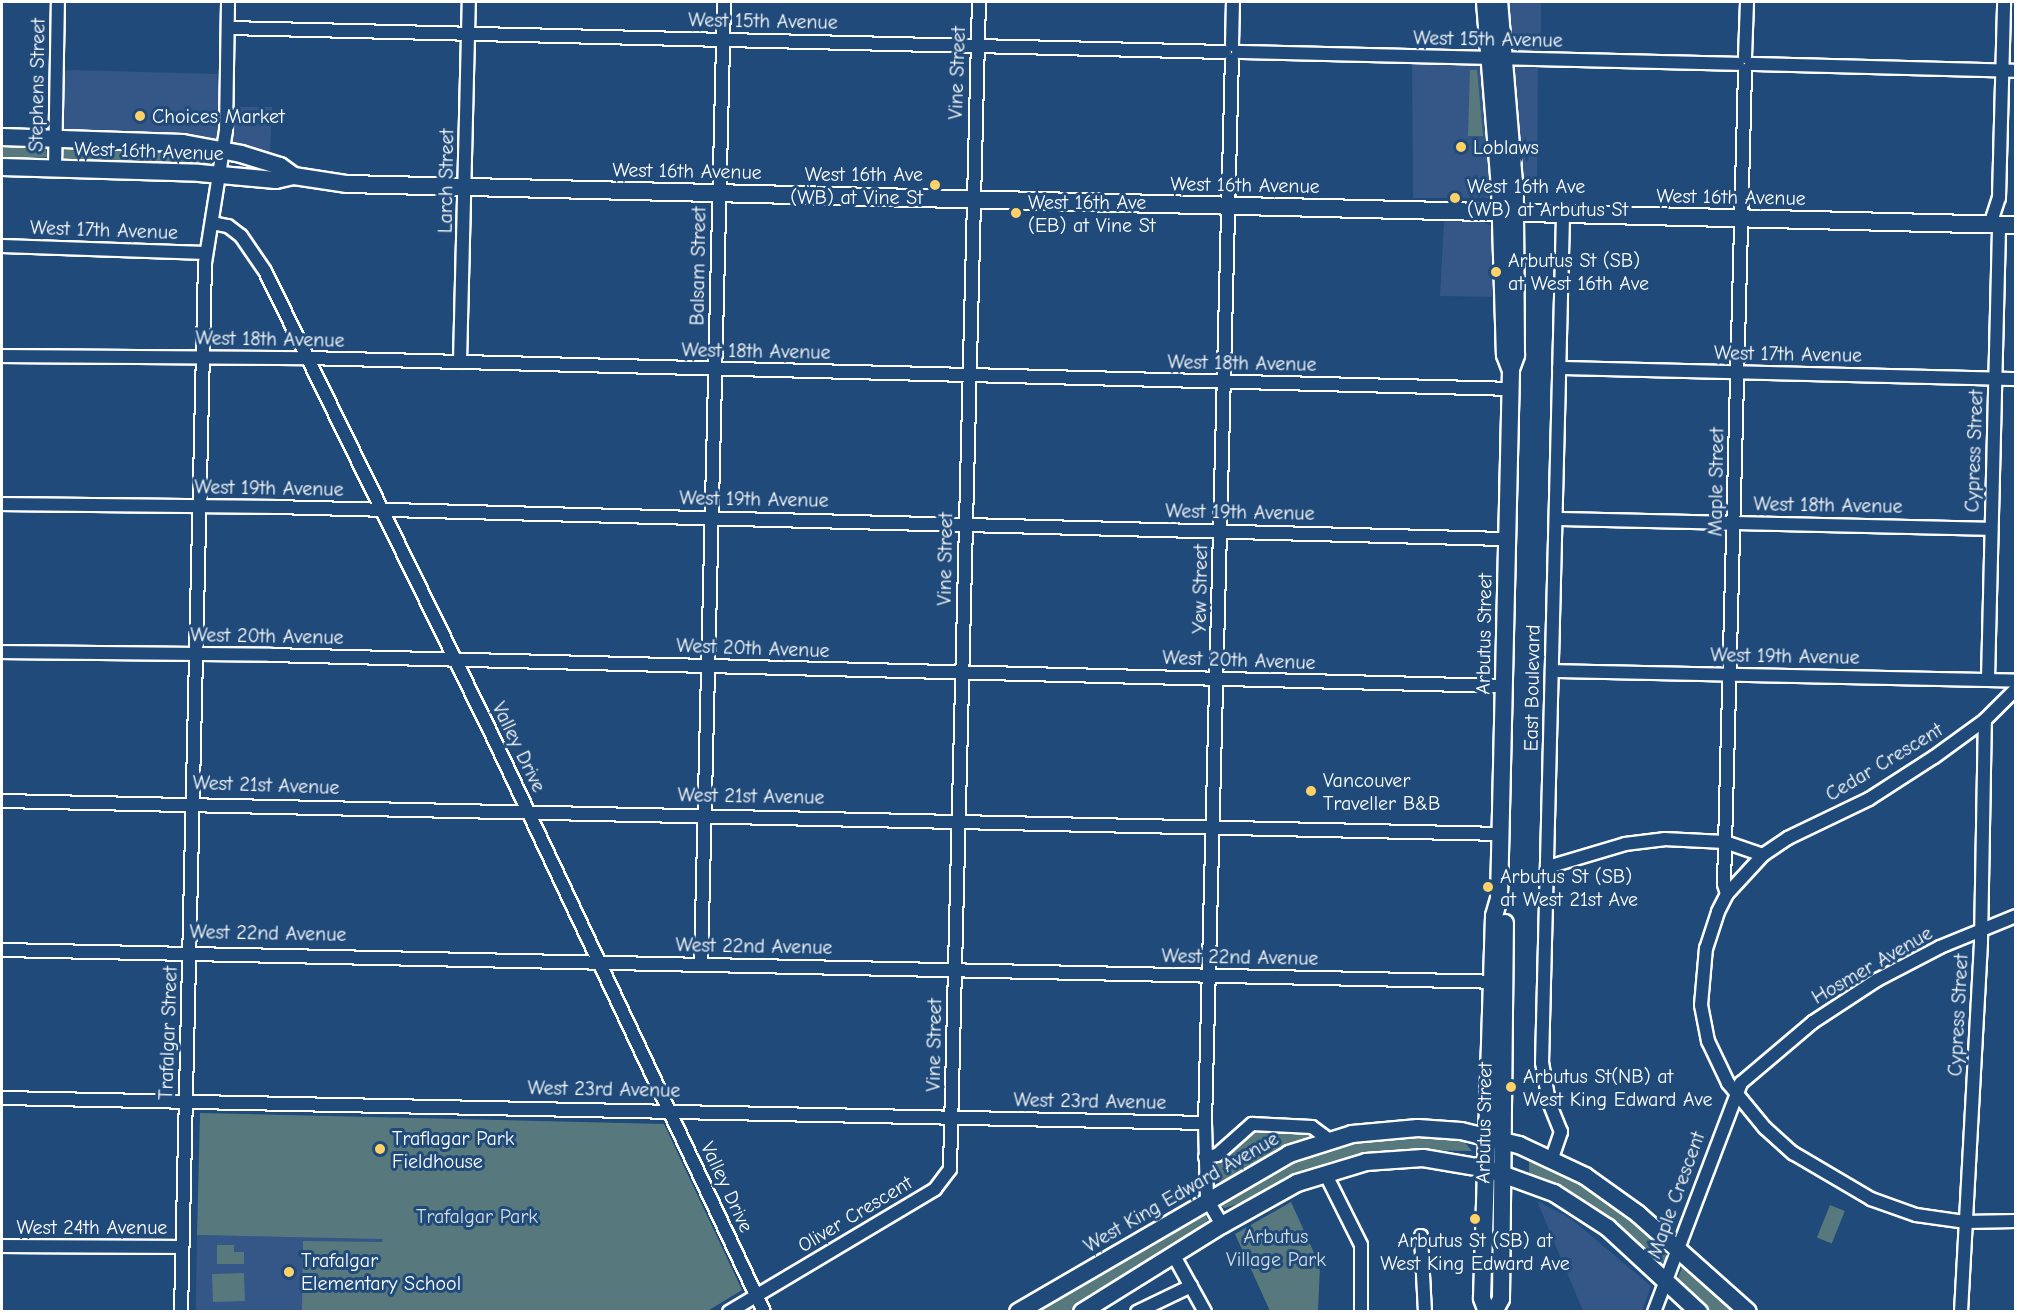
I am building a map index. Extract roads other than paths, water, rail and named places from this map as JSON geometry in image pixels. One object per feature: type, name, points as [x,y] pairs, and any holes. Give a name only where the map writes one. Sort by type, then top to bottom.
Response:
[{"type":"main road","name":"Arbutus Street","points":[[1485,2],[1496,59],[1508,212],[1505,355],[1511,369],[1499,899],[1494,916],[1498,982],[1496,1171],[1501,1299],[1494,1311]]},
{"type":"main road","name":"Arbutus Street","points":[[1496,59],[1499,2]]},
{"type":"main road","name":"West 16th Avenue","points":[[2,137],[164,141],[223,150],[280,166],[294,176]]},
{"type":"main road","name":"West 16th Avenue","points":[[2,167],[220,175],[276,180],[294,176],[347,184],[2003,225]]},
{"type":"main road","name":"West King Edward Avenue","points":[[1018,1311],[1267,1164],[1329,1140],[1418,1128],[1497,1139],[1552,1158],[1612,1194],[1748,1311]]},
{"type":"main road","points":[[1083,1311],[1271,1196],[1325,1173],[1366,1162],[1405,1158],[1442,1159],[1496,1171],[1554,1193],[1588,1213],[1699,1311]]},
{"type":"main road","name":"Arbutus Street","points":[[1487,1311],[1482,1298],[1496,1171]]},
{"type":"street","name":"Stephens Street","points":[[55,168],[58,2]]},
{"type":"street","name":"Trafalgar Street","points":[[181,1311],[206,252],[223,150],[228,2]]},
{"type":"street","name":"Larch Street","points":[[460,362],[469,2]]},
{"type":"street","name":"Balsam Street","points":[[701,964],[724,2]]},
{"type":"street","name":"Vine Street","points":[[952,1118],[979,2]]},
{"type":"street","name":"Yew Street","points":[[1222,1225],[1207,1199],[1205,1123],[1233,2]]},
{"type":"street","name":"Maple Street","points":[[1727,894],[1725,842],[1747,2]]},
{"type":"street","name":"Cypress Street","points":[[1988,679],[1991,529],[2003,225],[1999,198],[2004,2]]},
{"type":"street","name":"West 15th Avenue","points":[[228,28],[2016,71]]},
{"type":"street","name":"East Boulevard","points":[[1552,1158],[1561,1132],[1549,1101],[1542,1064],[1563,214]]},
{"type":"street","name":"Valley Drive","points":[[212,223],[228,226],[248,243],[528,810],[764,1311]]},
{"type":"street","name":"West 17th Avenue","points":[[2,246],[206,252]]},
{"type":"street","name":"West 18th Avenue","points":[[2,356],[306,358],[1510,389]]},
{"type":"street","name":"West 17th Avenue","points":[[1559,369],[2016,379]]},
{"type":"street","name":"West 19th Avenue","points":[[2,504],[201,505],[1506,539]]},
{"type":"street","name":"West 18th Avenue","points":[[1556,519],[1991,529]]},
{"type":"street","name":"West 20th Avenue","points":[[2,652],[454,659],[1504,686]]},
{"type":"street","name":"West 19th Avenue","points":[[1552,671],[2016,681]]},
{"type":"street","name":"Cedar Crescent","points":[[2016,689],[1985,720],[1869,799],[1788,838],[1763,855],[1727,894],[1706,948],[1701,1005],[1708,1041],[1735,1093],[1765,1128],[1821,1172],[1871,1199],[1916,1215],[1965,1222],[2016,1221]]},
{"type":"street","name":"Cypress Street","points":[[1960,1311],[1982,929],[1985,720]]},
{"type":"street","name":"West 21st Avenue","points":[[2,801],[194,802],[1500,834]]},
{"type":"street","points":[[1548,867],[1603,849],[1648,840],[1725,842],[1763,855]]},
{"type":"street","name":"Hosmer Avenue","points":[[1735,1093],[1790,1041],[1877,980],[1982,929],[2016,916]]},
{"type":"street","name":"West 22nd Avenue","points":[[2,950],[189,951],[1498,982]]},
{"type":"street","name":"Maple Crescent","points":[[1654,1311],[1735,1093]]},
{"type":"street","name":"West 23rd Avenue","points":[[2,1098],[186,1099],[1205,1123]]},
{"type":"street","name":"Oliver Crescent","points":[[729,1311],[942,1183],[950,1169],[952,1118]]},
{"type":"street","points":[[1205,1157],[1217,1155],[1252,1124],[1312,1127],[1329,1140]]},
{"type":"street","points":[[1325,1173],[1361,1245],[1361,1311]]},
{"type":"street","points":[[1420,1236],[1425,1311]]},
{"type":"street","name":"West 24th Avenue","points":[[2,1246],[182,1247]]},
{"type":"street","points":[[1174,1256],[1205,1311]]},
{"type":"street","points":[[1137,1311],[1191,1286]]},
{"type":"place","name":"Choices Market","points":[[140,116]]},
{"type":"place","name":"Loblaws","points":[[1461,147]]},
{"type":"place","name":"West 16th Ave (WB) at Vine St","points":[[935,185]]},
{"type":"place","name":"West 16th Ave (WB) at Arbutus St","points":[[1455,198]]},
{"type":"place","name":"West 16th Ave (EB) at Vine St","points":[[1016,213]]},
{"type":"place","name":"Arbutus St (SB) at West 16th Ave","points":[[1496,272]]},
{"type":"place","name":"Vancouver Traveller B&B","points":[[1311,791]]},
{"type":"place","name":"Arbutus St (SB) at West 21st Ave","points":[[1488,887]]},
{"type":"place","name":"Arbutus St(NB) at West King Edward Ave","points":[[1511,1087]]},
{"type":"place","name":"Traflagar Park Fieldhouse","points":[[380,1149]]},
{"type":"place","name":"Arbutus St (SB) at West King Edward Ave","points":[[1475,1219]]},
{"type":"place","name":"Trafalgar Elementary School","points":[[289,1272]]},
{"type":"park label","name":"Trafalgar Park","points":[[477,1216]]},
{"type":"park label","name":"Arbutus Village Park","points":[[1276,1248]]}]
